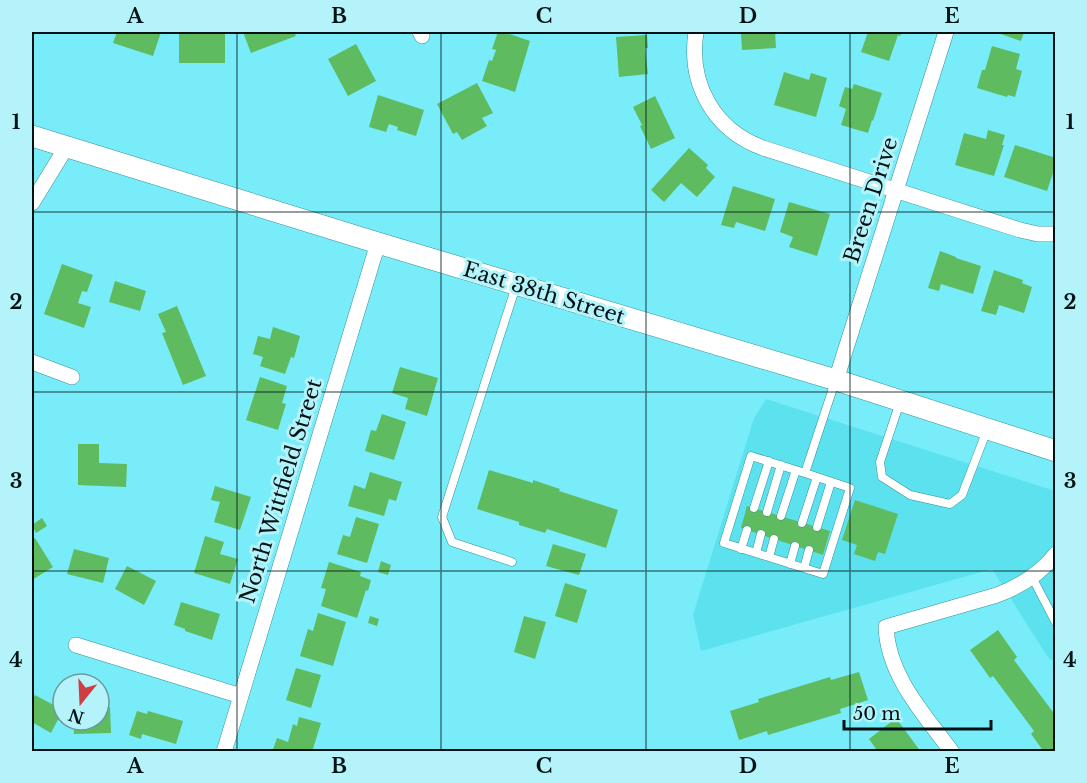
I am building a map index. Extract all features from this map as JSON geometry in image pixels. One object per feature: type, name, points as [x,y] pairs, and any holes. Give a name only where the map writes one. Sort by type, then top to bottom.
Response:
[{"type":"main road","name":"East 38th Street","points":[[32,136],[516,285],[836,380],[1056,451]]},
{"type":"street","points":[[696,32],[694,49],[696,68],[704,94],[712,111],[739,136],[764,148],[1020,230],[1038,234],[1056,234]]},
{"type":"street","name":"Breen Drive","points":[[836,380],[946,32]]},
{"type":"street","points":[[32,203],[67,146]]},
{"type":"street","name":"North Wittfield Street","points":[[224,752],[378,243]]},
{"type":"street","points":[[32,362],[72,377]]},
{"type":"street","points":[[952,752],[899,676],[891,657],[886,627],[1015,588],[1045,567],[1056,554]]},
{"type":"street","points":[[76,645],[241,696]]},
{"type":"lane","points":[[512,562],[452,542],[442,517],[516,285]]},
{"type":"lane","points":[[805,473],[836,380]]},
{"type":"lane","points":[[900,401],[880,462],[882,477],[910,495],[951,504],[962,495],[988,429]]},
{"type":"lane","points":[[751,456],[796,470],[850,488],[823,574],[724,543],[751,456]]},
{"type":"lane","points":[[754,508],[769,461]]},
{"type":"lane","points":[[767,512],[781,465]]},
{"type":"lane","points":[[781,516],[796,470]]},
{"type":"lane","points":[[802,523],[817,477]]},
{"type":"lane","points":[[817,527],[831,482]]},
{"type":"lane","points":[[741,549],[747,530]]},
{"type":"lane","points":[[756,553],[761,534]]},
{"type":"lane","points":[[769,557],[774,539]]},
{"type":"lane","points":[[790,564],[795,546]]},
{"type":"lane","points":[[804,568],[809,550]]},
{"type":"lane","points":[[1032,577],[1056,623]]},
{"type":"shaded area","points":[[766,399],[1055,491],[1055,661],[1049,659],[992,569],[701,651],[693,615],[754,418]]},
{"type":"building","points":[[117,32],[161,32],[153,56],[113,43]]},
{"type":"building","points":[[179,32],[225,33],[225,63],[179,63]]},
{"type":"building","points":[[243,32],[294,32],[296,36],[251,53]]},
{"type":"building","points":[[498,32],[530,41],[515,92],[482,81],[489,60],[492,61],[496,50],[492,49]]},
{"type":"building","points":[[747,32],[775,32],[776,48],[742,50],[741,34],[748,34]]},
{"type":"building","points":[[868,32],[902,32],[900,36],[898,35],[889,61],[861,52]]},
{"type":"building","points":[[995,32],[1024,32],[1021,41]]},
{"type":"building","points":[[647,35],[648,48],[645,48],[648,74],[619,77],[616,37]]},
{"type":"building","points":[[356,44],[376,81],[348,96],[328,59]]},
{"type":"building","points":[[992,46],[1020,54],[1016,69],[1022,71],[1015,97],[1008,95],[1007,97],[977,88]]},
{"type":"building","points":[[784,72],[809,80],[811,73],[827,78],[816,117],[774,105]]},
{"type":"building","points":[[477,83],[493,113],[482,118],[487,126],[462,140],[457,132],[453,134],[437,104]]},
{"type":"building","points":[[854,84],[882,93],[868,133],[841,125],[846,109],[839,106],[845,87],[852,89]]},
{"type":"building","points":[[378,95],[424,110],[416,136],[397,130],[398,127],[389,124],[386,132],[369,127]]},
{"type":"building","points":[[655,96],[675,138],[651,149],[633,107]]},
{"type":"building","points":[[988,130],[1005,135],[994,176],[955,165],[964,133],[986,139]]},
{"type":"building","points":[[1015,145],[1056,158],[1047,191],[1004,177]]},
{"type":"building","points":[[689,148],[708,165],[706,168],[715,177],[697,197],[681,183],[664,202],[651,190]]},
{"type":"building","points":[[733,186],[775,199],[765,231],[736,222],[734,228],[721,225]]},
{"type":"building","points":[[789,202],[830,214],[817,256],[789,247],[793,237],[780,232]]},
{"type":"building","points":[[940,251],[981,266],[973,294],[941,284],[939,291],[928,288]]},
{"type":"building","points":[[62,264],[93,275],[87,292],[82,291],[78,303],[91,307],[84,328],[44,314]]},
{"type":"building","points":[[994,270],[1023,280],[1022,283],[1032,287],[1024,313],[999,305],[996,315],[981,311]]},
{"type":"building","points":[[115,281],[146,291],[140,311],[109,302]]},
{"type":"building","points":[[177,306],[206,376],[183,385],[162,333],[166,332],[158,314]]},
{"type":"building","points":[[273,327],[300,336],[294,358],[291,357],[285,374],[260,366],[263,357],[253,354],[258,336],[270,339]]},
{"type":"building","points":[[400,367],[438,378],[427,416],[405,409],[408,398],[392,393]]},
{"type":"building","points":[[260,377],[287,386],[282,403],[286,404],[278,430],[246,420]]},
{"type":"building","points":[[382,414],[406,422],[394,460],[365,451],[371,430],[376,431]]},
{"type":"building","points":[[78,444],[99,444],[99,463],[127,464],[126,487],[78,485]]},
{"type":"building","points":[[489,470],[533,483],[533,480],[618,510],[606,548],[547,529],[545,533],[477,509]]},
{"type":"building","points":[[370,472],[402,482],[396,501],[389,499],[384,516],[348,506],[354,485],[365,489]]},
{"type":"building","points":[[215,486],[251,497],[240,530],[214,522],[220,502],[211,500]]},
{"type":"building","points":[[855,500],[898,514],[885,554],[878,552],[875,561],[854,554],[857,545],[842,540]]},
{"type":"building","points":[[747,506],[830,531],[823,555],[741,528]]},
{"type":"building","points":[[356,517],[379,524],[367,563],[337,554],[343,535],[350,537]]},
{"type":"building","points":[[42,518],[47,526],[36,533],[32,525]]},
{"type":"building","points":[[205,536],[224,542],[220,554],[238,559],[230,584],[194,573]]},
{"type":"building","points":[[35,538],[53,567],[32,580],[32,540]]},
{"type":"building","points":[[553,544],[586,554],[579,575],[546,566]]},
{"type":"building","points":[[74,549],[109,558],[103,583],[67,574]]},
{"type":"building","points":[[381,561],[391,565],[388,575],[378,572]]},
{"type":"building","points":[[329,562],[361,572],[360,576],[371,580],[357,618],[321,606],[326,589],[321,588]]},
{"type":"building","points":[[127,566],[156,581],[144,605],[115,589]]},
{"type":"building","points":[[565,583],[587,590],[577,623],[555,616]]},
{"type":"building","points":[[181,602],[220,614],[212,640],[174,625]]},
{"type":"building","points":[[318,613],[346,622],[333,666],[300,656],[308,629],[313,631]]},
{"type":"building","points":[[370,616],[379,619],[377,626],[368,623]]},
{"type":"building","points":[[524,616],[546,622],[535,659],[514,652]]},
{"type":"building","points":[[998,630],[1017,657],[1014,660],[1056,716],[1056,752],[1044,752],[1031,734],[1034,731],[993,676],[990,678],[970,650]]},
{"type":"building","points":[[296,668],[321,675],[311,708],[286,700]]},
{"type":"building","points":[[859,672],[868,700],[840,709],[841,713],[768,735],[767,731],[739,740],[730,711],[759,702],[758,699],[830,677],[831,680]]},
{"type":"building","points":[[35,695],[51,704],[51,733],[32,722],[32,701]]},
{"type":"building","points":[[137,711],[147,714],[148,711],[183,721],[176,744],[142,734],[141,739],[129,735]]},
{"type":"building","points":[[299,717],[321,723],[312,752],[272,752],[277,738],[288,742],[293,724],[297,726]]},
{"type":"building","points":[[896,718],[921,752],[878,752],[869,739]]},
{"type":"building","points":[[74,732],[111,732],[111,733],[74,734]]}]
